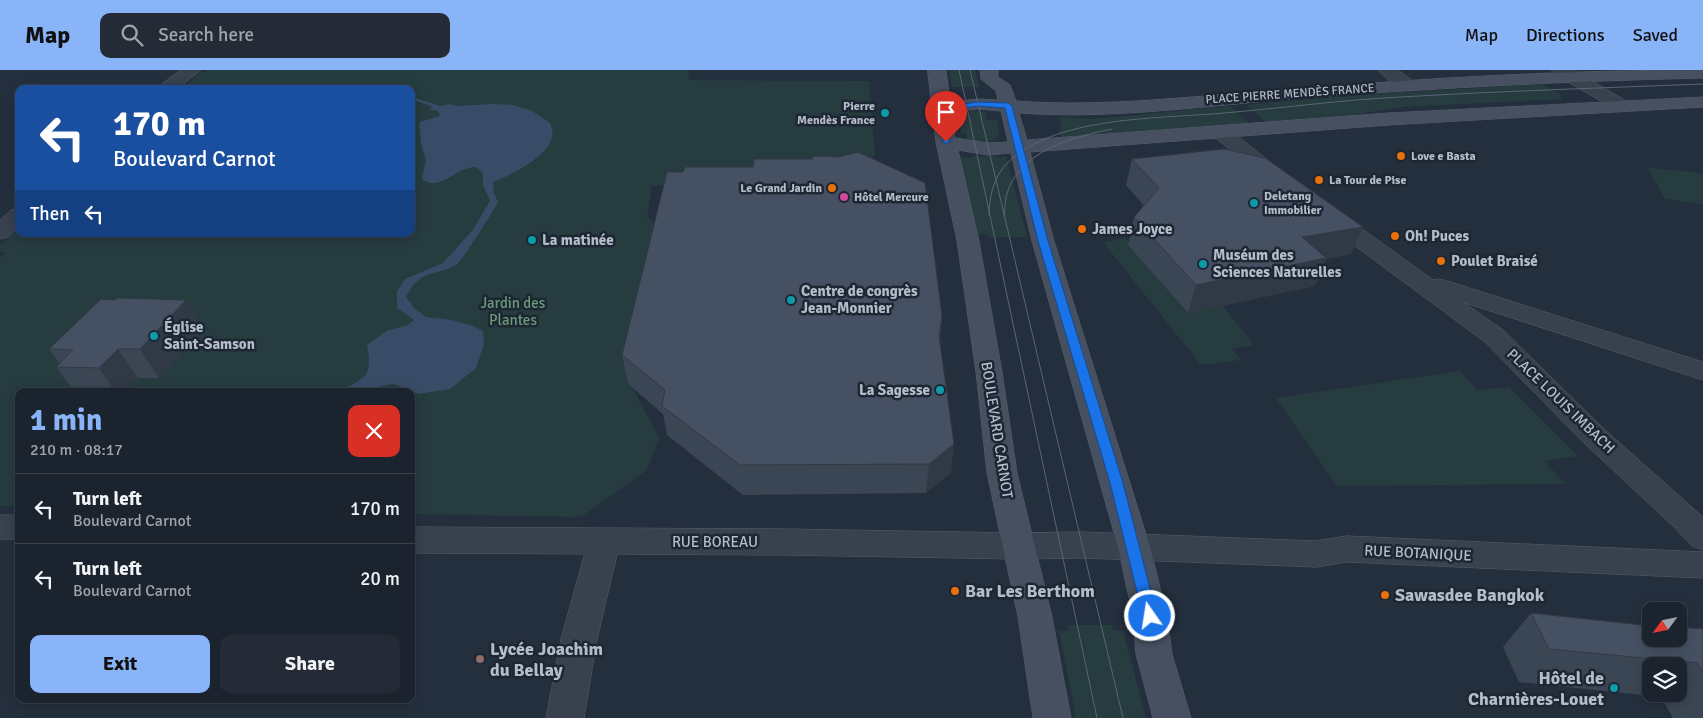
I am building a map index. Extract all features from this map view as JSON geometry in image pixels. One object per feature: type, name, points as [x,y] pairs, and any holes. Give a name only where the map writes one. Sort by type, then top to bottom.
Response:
[{"type":"main road","name":"BOULEVARD CARNOT","points":[[937,70],[946,142],[968,241],[1002,473],[1035,617],[1052,718]]},
{"type":"main road","points":[[989,70],[990,79],[1004,89],[1008,106],[1011,144],[1026,177],[1134,547],[1150,616],[1154,654],[1172,718]]},
{"type":"main road","name":"PLACE PIERRE MENDÈS FRANCE","points":[[1008,106],[1061,109],[1131,106],[1566,73],[1703,73]]},
{"type":"main road","points":[[946,142],[975,148],[1389,119],[1703,102]]},
{"type":"main road","points":[[942,108],[971,104],[1008,106]]},
{"type":"main road","points":[[1026,177],[1040,159],[1066,143]]},
{"type":"street","points":[[171,85],[192,70]]},
{"type":"street","points":[[1386,70],[1409,85]]},
{"type":"street","points":[[1566,73],[1622,106]]},
{"type":"street","points":[[1220,132],[1289,186]]},
{"type":"street","points":[[1313,204],[1410,274],[1462,294],[1703,371]]},
{"type":"street","points":[[0,232],[15,219]]},
{"type":"street","name":"PLACE LOUIS IMBACH","points":[[1410,274],[1494,336],[1594,436],[1683,516],[1703,538]]},
{"type":"street","points":[[1494,336],[1512,325],[1542,318]]},
{"type":"street","points":[[0,526],[15,527]]},
{"type":"street","name":"RUE BOREAU","points":[[415,540],[785,542],[1134,547]]},
{"type":"street","points":[[565,718],[579,638],[604,542]]},
{"type":"street","name":"RUE BOTANIQUE","points":[[1134,547],[1316,554],[1347,549],[1703,565]]},
{"type":"green space","name":"Jardin des Plantes","points":[[207,70],[688,70],[689,80],[869,81],[875,154],[859,174],[744,178],[652,186],[647,217],[662,232],[629,381],[659,438],[647,470],[581,517],[415,514],[415,388],[15,388],[15,506],[0,506],[0,258],[5,253],[0,251],[0,245],[15,232],[15,237],[415,237],[415,85],[186,85],[198,74]]},
{"type":"green space","points":[[949,70],[975,70],[979,87],[952,87]]},
{"type":"green space","points":[[1541,84],[1563,96],[1560,97],[1563,99],[1401,107],[1346,116],[1266,122],[1246,105],[1341,96]]},
{"type":"green space","points":[[1230,106],[1249,123],[1062,137],[1059,130],[1062,129],[1059,117],[1093,119]]},
{"type":"green space","points":[[973,111],[985,112],[987,120],[997,120],[999,126],[998,136],[985,142],[966,139],[966,133],[961,133],[959,118],[963,114]]},
{"type":"green space","points":[[956,156],[971,158],[971,156],[996,156],[997,158],[1006,156],[1027,237],[988,237],[987,234],[976,234]]},
{"type":"green space","points":[[1648,168],[1703,173],[1703,204],[1665,199]]},
{"type":"green space","points":[[1126,238],[1141,255],[1138,256],[1188,313],[1222,305],[1254,345],[1232,349],[1241,360],[1201,365],[1104,242]]},
{"type":"green space","points":[[1460,371],[1477,390],[1509,387],[1578,456],[1544,461],[1566,484],[1337,486],[1276,398]]},
{"type":"green space","points":[[1112,625],[1113,630],[1123,631],[1146,718],[1076,718],[1059,631],[1068,631],[1067,626]]},
{"type":"water","points":[[415,98],[440,106],[449,104],[459,106],[513,105],[532,111],[549,122],[552,132],[550,142],[535,160],[493,182],[494,193],[498,202],[460,261],[449,268],[429,274],[417,281],[406,297],[414,308],[426,317],[452,320],[483,331],[484,344],[476,368],[450,389],[418,394],[415,393],[415,388],[404,388],[394,384],[372,388],[345,388],[356,383],[368,370],[369,356],[367,345],[388,330],[406,326],[414,320],[397,308],[397,291],[405,279],[443,263],[472,231],[490,201],[483,185],[483,173],[476,167],[462,170],[435,183],[422,179],[426,160],[421,144],[419,122],[440,116],[438,111],[429,109],[433,107],[415,100]]},
{"type":"building","points":[[1224,149],[1265,158],[1363,227],[1302,237],[1326,258],[1196,285],[1134,217],[1159,188],[1132,159]]},
{"type":"building","name":"Centre de congrès Jean-Monnier","points":[[858,152],[925,183],[942,316],[939,336],[954,444],[929,464],[740,465],[662,406],[665,390],[622,355],[667,172],[683,172],[685,167],[753,167],[754,159],[812,159],[813,156],[839,157]]},
{"type":"building","points":[[117,298],[186,300],[140,349],[118,349],[99,368],[56,367],[73,350],[49,349],[101,299],[115,300]]},
{"type":"building","points":[[1531,613],[1642,625],[1642,648],[1688,648],[1688,628],[1703,629],[1703,672],[1697,663],[1687,662],[1687,657],[1642,658],[1549,649]]},
{"type":"tram line","points":[[959,70],[989,212]]},
{"type":"tram line","points":[[970,70],[996,180]]},
{"type":"tram line","points":[[996,180],[1007,163],[1036,143],[1057,134],[1103,123],[1378,98],[1703,84]]},
{"type":"tram line","points":[[1004,215],[1006,197],[1012,181],[1034,157],[1064,142],[1112,129]]},
{"type":"tram line","points":[[989,212],[992,191],[996,180]]},
{"type":"tram line","points":[[996,180],[1004,215]]},
{"type":"tram line","points":[[989,212],[1097,718]]},
{"type":"tram line","points":[[1004,215],[1123,718]]},
{"type":"place","name":"Pierre Mendès France","points":[[885,113]]},
{"type":"place","name":"Love e Basta","points":[[1401,156]]},
{"type":"place","name":"La Tour de Pise","points":[[1319,180]]},
{"type":"place","name":"Le Grand Jardin","points":[[832,188]]},
{"type":"place","name":"Hôtel Mercure","points":[[844,197]]},
{"type":"place","name":"Deletang Immobilier","points":[[1254,203]]},
{"type":"place","name":"James Joyce","points":[[1082,229]]},
{"type":"place","name":"Oh! Puces","points":[[1395,236]]},
{"type":"place","name":"La matinée","points":[[532,240]]},
{"type":"place","name":"Poulet Braisé","points":[[1441,261]]},
{"type":"place","name":"Muséum des Sciences Naturelles","points":[[1203,264]]},
{"type":"place","name":"Centre de congrès Jean-Monnier","points":[[791,300]]},
{"type":"place","name":"Église Saint-Samson","points":[[154,336]]},
{"type":"place","name":"La Sagesse","points":[[940,390]]},
{"type":"place","name":"Bar Les Berthom","points":[[955,591]]},
{"type":"place","name":"Sawasdee Bangkok","points":[[1385,595]]},
{"type":"place","name":"Lycée Joachim du Bellay","points":[[480,659]]},
{"type":"place","name":"Hôtel de Charnières-Louet","points":[[1614,688]]},
{"type":"route","points":[[946,142],[942,108],[978,104],[1008,106],[1043,241],[1134,547],[1150,616]]}]
